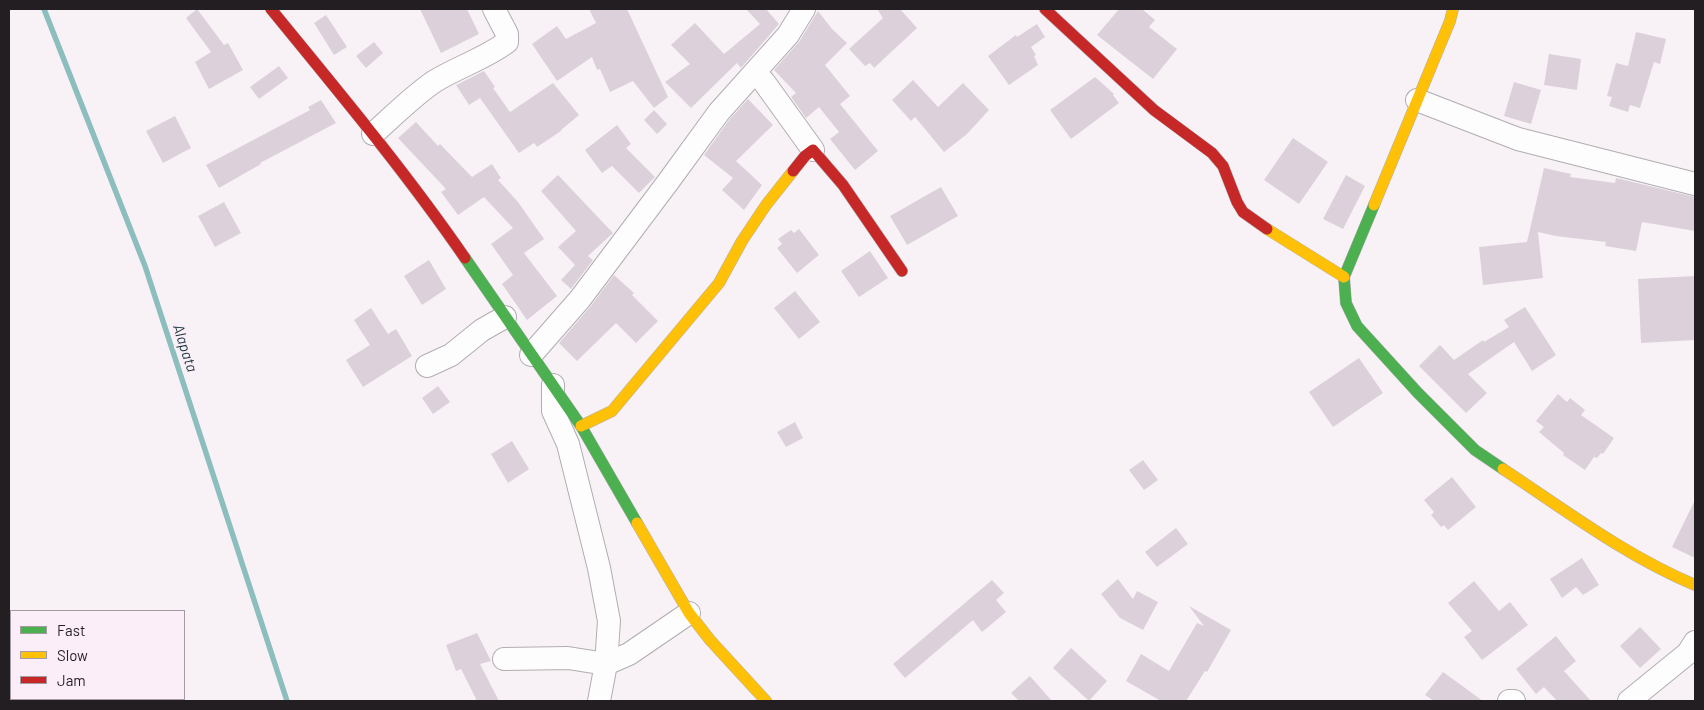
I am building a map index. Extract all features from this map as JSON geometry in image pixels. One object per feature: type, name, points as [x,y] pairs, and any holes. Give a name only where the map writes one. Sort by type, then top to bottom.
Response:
[{"type":"street","points":[[271,9],[435,214],[581,426],[689,613],[710,640],[766,701]]},
{"type":"street","points":[[372,134],[433,83],[507,42],[507,34],[494,9]]},
{"type":"street","points":[[531,354],[580,299],[719,112],[788,35],[804,9]]},
{"type":"street","points":[[1045,9],[1154,110],[1212,153],[1223,166],[1237,202],[1243,212],[1344,277]]},
{"type":"street","points":[[1452,9],[1450,21],[1344,277],[1344,299],[1349,315],[1418,393],[1475,450],[1615,544],[1666,573],[1695,586]]},
{"type":"street","points":[[754,72],[764,82],[813,150],[843,185],[902,271]]},
{"type":"street","points":[[1417,100],[1518,139],[1695,184]]},
{"type":"street","points":[[581,426],[612,412],[719,283],[742,241],[766,205],[805,156],[813,150]]},
{"type":"street","points":[[427,366],[451,356],[482,330],[506,317]]},
{"type":"street","points":[[553,385],[553,410],[568,444],[599,568],[610,621],[606,664],[599,701]]},
{"type":"street","points":[[504,659],[568,658],[606,664],[629,654],[689,613]]},
{"type":"street","points":[[1629,701],[1688,653],[1695,642]]},
{"type":"street","points":[[1509,701],[1514,701]]},
{"type":"building","points":[[197,9],[224,45],[228,43],[243,70],[209,89],[195,62],[211,52],[186,18]]},
{"type":"building","points":[[420,9],[467,9],[479,34],[441,53]]},
{"type":"building","points":[[589,9],[627,9],[668,97],[654,108],[633,81],[610,92],[600,69],[597,70],[592,57],[557,81],[532,44],[557,26],[566,39],[596,23]]},
{"type":"building","points":[[746,9],[766,9],[779,24],[741,68],[737,63],[691,108],[665,82],[690,64],[671,45],[695,23],[724,54],[760,24]]},
{"type":"building","points":[[877,9],[900,9],[917,28],[874,68],[870,63],[865,66],[849,49],[883,18]]},
{"type":"building","points":[[1119,9],[1142,9],[1155,20],[1149,27],[1177,49],[1153,79],[1097,35]]},
{"type":"building","points":[[818,11],[832,29],[847,43],[825,65],[850,96],[840,104],[878,151],[855,170],[830,139],[839,132],[819,107],[806,118],[791,97],[796,93],[774,70],[799,42]]},
{"type":"building","points":[[326,15],[347,47],[334,55],[314,23]]},
{"type":"building","points":[[1037,24],[1045,37],[1031,47],[1036,55],[1034,56],[1038,65],[1009,85],[988,56],[1016,35],[1017,37]]},
{"type":"building","points":[[1636,32],[1666,39],[1660,64],[1654,62],[1640,108],[1630,105],[1628,112],[1609,106],[1612,97],[1607,96],[1616,63],[1628,66]]},
{"type":"building","points":[[374,42],[383,53],[366,68],[356,56]]},
{"type":"building","points":[[1549,54],[1581,59],[1577,90],[1544,85]]},
{"type":"building","points":[[279,66],[288,78],[259,99],[250,87]]},
{"type":"building","points":[[484,71],[495,87],[493,88],[510,112],[553,83],[579,115],[561,131],[537,147],[534,143],[519,153],[480,98],[469,105],[456,85]]},
{"type":"building","points":[[1095,77],[1114,94],[1119,103],[1071,139],[1050,110]]},
{"type":"building","points":[[913,80],[938,107],[963,83],[989,110],[967,134],[944,152],[915,117],[911,121],[892,100]]},
{"type":"building","points":[[1514,82],[1541,90],[1531,124],[1504,116]]},
{"type":"building","points":[[748,99],[773,125],[736,161],[762,185],[744,210],[722,190],[733,178],[704,155],[729,120]]},
{"type":"building","points":[[321,100],[336,123],[260,163],[219,188],[206,165],[310,110],[308,107]]},
{"type":"building","points":[[654,110],[667,124],[657,134],[644,120]]},
{"type":"building","points":[[175,116],[191,148],[163,163],[146,131]]},
{"type":"building","points":[[416,122],[438,146],[440,144],[472,177],[492,164],[501,178],[498,180],[518,202],[544,239],[524,253],[557,296],[527,320],[502,284],[513,275],[491,244],[513,228],[484,197],[458,215],[441,192],[446,189],[398,138]]},
{"type":"building","points":[[617,125],[631,144],[626,148],[655,177],[639,193],[612,166],[602,173],[585,150]]},
{"type":"building","points":[[1293,138],[1328,162],[1299,204],[1264,180]]},
{"type":"building","points":[[1544,168],[1571,174],[1570,177],[1615,183],[1616,178],[1695,197],[1695,231],[1642,222],[1636,251],[1605,246],[1606,242],[1538,232],[1543,278],[1483,285],[1479,247],[1527,242]]},
{"type":"building","points":[[558,175],[613,233],[588,256],[593,260],[571,289],[561,280],[575,265],[558,247],[576,231],[541,191]]},
{"type":"building","points":[[1346,175],[1365,186],[1343,229],[1323,219]]},
{"type":"building","points":[[941,187],[958,216],[907,245],[890,216]]},
{"type":"building","points":[[224,202],[241,233],[215,247],[198,216]]},
{"type":"building","points":[[799,229],[819,255],[797,273],[777,248],[782,244],[778,239],[791,230],[794,233]]},
{"type":"building","points":[[870,251],[888,278],[859,297],[841,271]]},
{"type":"building","points":[[429,260],[446,289],[422,305],[404,276]]},
{"type":"building","points":[[614,275],[634,293],[632,295],[658,321],[636,343],[616,323],[577,361],[559,343]]},
{"type":"building","points":[[1695,276],[1695,340],[1641,343],[1638,279]]},
{"type":"building","points":[[795,291],[820,322],[799,339],[774,308]]},
{"type":"building","points":[[1525,307],[1556,355],[1532,371],[1514,342],[1468,374],[1487,393],[1466,413],[1419,366],[1440,345],[1454,360],[1483,340],[1484,342],[1509,327],[1504,320]]},
{"type":"building","points":[[371,308],[388,334],[396,329],[412,356],[363,387],[346,360],[370,345],[354,320]]},
{"type":"building","points":[[1359,358],[1383,393],[1333,427],[1309,392]]},
{"type":"building","points":[[438,386],[450,402],[433,414],[422,398]]},
{"type":"building","points":[[1558,394],[1567,402],[1570,398],[1585,410],[1581,415],[1614,438],[1603,454],[1601,453],[1597,458],[1594,457],[1585,470],[1563,455],[1564,453],[1539,432],[1544,427],[1536,421]]},
{"type":"building","points":[[795,422],[803,438],[786,447],[777,432]]},
{"type":"building","points":[[512,441],[529,469],[508,483],[491,454]]},
{"type":"building","points":[[1143,460],[1158,480],[1144,490],[1129,470]]},
{"type":"building","points":[[1452,477],[1476,507],[1448,530],[1444,525],[1441,527],[1431,515],[1434,512],[1424,500]]},
{"type":"building","points":[[1695,500],[1695,558],[1672,547]]},
{"type":"building","points":[[1176,528],[1188,544],[1157,567],[1145,552]]},
{"type":"building","points":[[1582,558],[1599,585],[1583,595],[1576,587],[1562,598],[1550,579]]},
{"type":"building","points":[[1118,579],[1133,599],[1137,591],[1158,602],[1143,630],[1120,618],[1101,594]]},
{"type":"building","points":[[992,580],[1004,593],[996,600],[1006,612],[982,632],[973,620],[905,678],[893,664]]},
{"type":"building","points":[[1474,581],[1499,611],[1510,602],[1528,625],[1482,660],[1464,637],[1472,631],[1448,603]]},
{"type":"building","points":[[1189,606],[1231,630],[1207,672],[1205,671],[1186,701],[1161,701],[1126,681],[1141,654],[1169,671],[1197,623],[1204,626]]},
{"type":"building","points":[[1640,627],[1661,649],[1640,668],[1620,646]]},
{"type":"building","points":[[477,633],[491,661],[480,664],[499,701],[477,701],[461,669],[456,671],[446,645]]},
{"type":"building","points":[[1556,636],[1576,661],[1564,671],[1591,701],[1557,701],[1544,687],[1536,694],[1516,669]]},
{"type":"building","points":[[1071,648],[1107,681],[1089,701],[1053,668]]},
{"type":"building","points":[[1443,672],[1483,701],[1434,701],[1425,695]]},
{"type":"building","points":[[1030,676],[1052,701],[1019,701],[1011,693]]},
{"type":"waterway","name":"Alapata","points":[[44,9],[145,266],[287,701]]},
{"type":"traffic: fast","points":[[1374,205],[1344,277],[1346,303],[1357,326],[1418,393],[1475,450],[1503,469]]},
{"type":"traffic: fast","points":[[465,258],[581,426],[637,523]]},
{"type":"traffic: slow","points":[[1374,205],[1450,21],[1453,9]]},
{"type":"traffic: slow","points":[[581,426],[612,411],[719,283],[742,241],[766,205],[793,171]]},
{"type":"traffic: slow","points":[[1267,229],[1344,277]]},
{"type":"traffic: slow","points":[[1503,469],[1620,546],[1695,585]]},
{"type":"traffic: slow","points":[[637,523],[689,613],[710,640],[766,701]]},
{"type":"traffic: jam","points":[[271,9],[395,163],[465,258]]},
{"type":"traffic: jam","points":[[1045,9],[1154,110],[1212,153],[1223,166],[1237,202],[1243,212],[1267,229]]},
{"type":"traffic: jam","points":[[793,171],[805,156],[813,150],[843,185],[902,271]]}]
